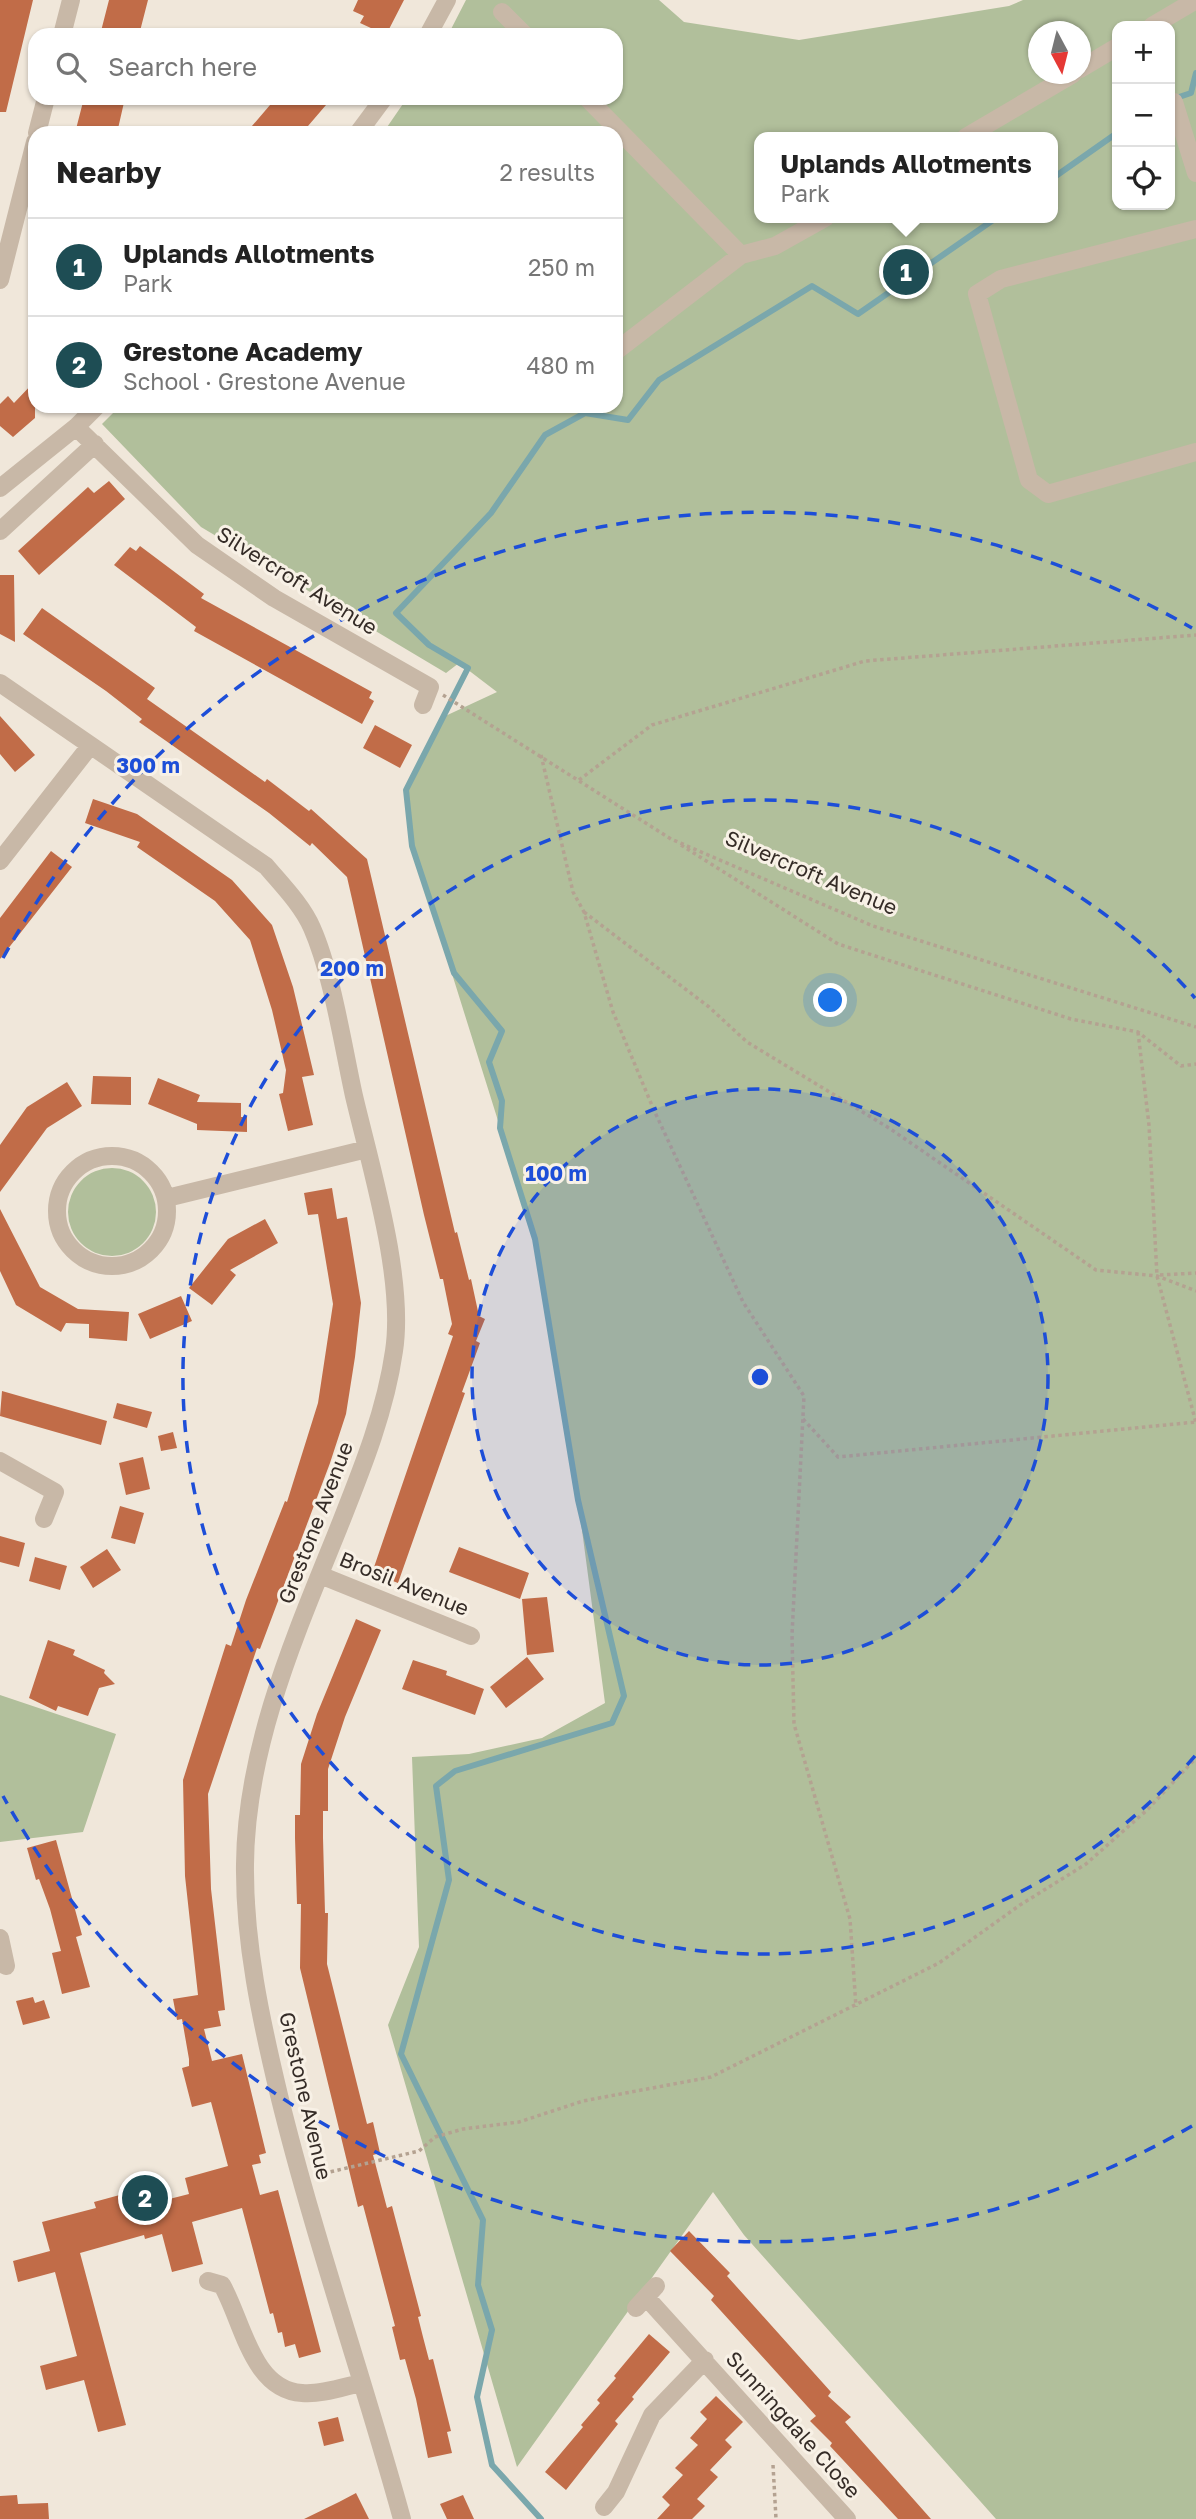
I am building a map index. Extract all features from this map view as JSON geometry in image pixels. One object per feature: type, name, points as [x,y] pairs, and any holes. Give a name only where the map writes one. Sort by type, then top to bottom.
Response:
[{"type":"street","points":[[64,28],[71,0]]},
{"type":"street","points":[[432,28],[447,0]]},
{"type":"street","points":[[1160,21],[1196,0]]},
{"type":"street","points":[[502,12],[517,28]]},
{"type":"street","points":[[1091,62],[1112,50]]},
{"type":"street","points":[[974,132],[1056,84]]},
{"type":"street","points":[[39,126],[44,105]]},
{"type":"street","points":[[363,126],[379,105]]},
{"type":"street","points":[[593,105],[614,126]]},
{"type":"street","points":[[1175,105],[1196,173]]},
{"type":"street","points":[[623,135],[741,255]]},
{"type":"street","points":[[0,280],[28,170]]},
{"type":"street","points":[[623,346],[741,255],[775,246],[816,223]]},
{"type":"street","points":[[1196,229],[1001,279],[977,294],[1029,480],[1038,487],[1048,494],[1196,452]]},
{"type":"street","points":[[0,488],[90,413]]},
{"type":"street","name":"Silvercroft Avenue","points":[[76,427],[197,545],[274,598],[430,687],[423,705]]},
{"type":"street","points":[[0,531],[95,444]]},
{"type":"street","name":"Grestone Avenue","points":[[0,683],[266,866],[292,897],[312,926],[367,1149],[396,1287],[394,1349],[374,1435],[275,1697],[253,1773],[245,1864],[251,1953],[266,2037],[300,2179],[402,2519]]},
{"type":"street","points":[[0,861],[90,746]]},
{"type":"street","points":[[167,1198],[367,1149]]},
{"type":"street","points":[[108,1156],[135,1161],[157,1178],[167,1198],[167,1217],[158,1243],[137,1261],[124,1265],[96,1264],[84,1258],[73,1250],[59,1226],[58,1198],[63,1185],[82,1165],[94,1159],[108,1156]]},
{"type":"street","points":[[0,1461],[55,1492],[44,1519]]},
{"type":"street","name":"Brosil Avenue","points":[[320,1575],[471,1636]]},
{"type":"street","points":[[0,1941],[6,1966]]},
{"type":"street","points":[[208,2281],[222,2285],[260,2368],[280,2389],[304,2394],[361,2383]]},
{"type":"street","name":"Sunningdale Close","points":[[646,2297],[847,2519]]},
{"type":"street","name":"Sunningdale Close","points":[[602,2506],[616,2492],[652,2415],[705,2360]]},
{"type":"path","points":[[579,780],[652,725],[864,661],[1196,635]]},
{"type":"path","name":"Silvercroft Avenue","points":[[440,693],[671,839],[873,926],[1196,1027]]},
{"type":"path","points":[[541,755],[573,892],[584,912],[613,1012],[653,1108],[743,1303],[804,1396],[792,1635],[794,1724],[850,1919],[856,2007]]},
{"type":"path","points":[[671,839],[838,944],[1071,1019],[1138,1032],[1181,1066],[1196,1064]]},
{"type":"path","points":[[584,912],[709,1007],[747,1042],[889,1128],[1096,1270],[1157,1276],[1196,1273]]},
{"type":"path","points":[[803,1419],[838,1457],[1196,1423],[1157,1276],[1149,1125],[1138,1032]]},
{"type":"path","points":[[1157,1276],[1196,1291]]},
{"type":"path","points":[[300,2179],[419,2151],[435,2137],[454,2131],[519,2122],[583,2101],[711,2077],[856,2007],[939,1963],[999,1920],[1086,1864],[1147,1810],[1196,1758]]},
{"type":"path","points":[[772,2436],[776,2519]]},
{"type":"green space","points":[[466,0],[659,0],[684,22],[799,40],[1009,6],[1023,0],[1196,0],[1196,2519],[996,2519],[744,2235],[713,2192],[517,2467],[388,2025],[419,1947],[412,1757],[469,1754],[542,1738],[605,1703],[578,1500],[535,1239],[412,846],[406,790],[441,718],[497,692],[459,663],[446,673],[201,527],[102,424],[113,413],[623,413],[623,126],[388,126],[402,105],[623,105],[623,28],[452,28]]},
{"type":"green space","points":[[112,1168],[137,1175],[149,1187],[156,1212],[149,1237],[137,1249],[112,1256],[87,1249],[75,1237],[68,1212],[75,1187],[87,1175]]},
{"type":"green space","points":[[0,1695],[116,1734],[83,1832],[0,1842]]},
{"type":"building","points":[[0,0],[33,0],[6,112],[0,112]]},
{"type":"building","points":[[109,0],[148,0],[141,28],[102,28]]},
{"type":"building","points":[[358,0],[404,0],[390,28],[371,28],[360,23],[364,16],[353,11]]},
{"type":"building","points":[[82,105],[123,105],[119,126],[77,126]]},
{"type":"building","points":[[270,105],[326,105],[308,126],[252,126]]},
{"type":"building","points":[[28,388],[28,413],[35,413],[35,418],[13,437],[0,426],[0,404],[8,396],[14,403]]},
{"type":"building","points":[[109,481],[125,499],[39,575],[18,551],[88,487],[94,493]]},
{"type":"building","points":[[140,546],[204,594],[201,598],[372,692],[369,698],[374,701],[362,724],[194,631],[196,627],[114,565],[130,547],[136,551]]},
{"type":"building","points":[[0,575],[14,575],[15,642],[0,634]]},
{"type":"building","points":[[42,608],[155,688],[147,699],[265,782],[267,779],[309,811],[311,809],[367,859],[455,1233],[457,1232],[469,1280],[471,1279],[479,1316],[485,1319],[476,1341],[480,1343],[462,1392],[465,1393],[398,1583],[372,1573],[453,1336],[448,1334],[452,1324],[443,1279],[440,1279],[424,1215],[347,877],[312,843],[310,846],[269,813],[139,722],[142,719],[106,691],[23,634]]},
{"type":"building","points":[[0,716],[35,755],[15,772],[0,754]]},
{"type":"building","points":[[375,725],[412,745],[400,768],[363,748]]},
{"type":"building","points":[[93,799],[137,814],[232,880],[272,925],[293,987],[314,1075],[302,1077],[313,1125],[288,1131],[279,1094],[283,1093],[286,1070],[272,1010],[250,940],[215,901],[137,847],[140,842],[85,823]]},
{"type":"building","points":[[51,851],[72,867],[0,959],[0,918]]},
{"type":"building","points":[[93,1076],[131,1077],[131,1105],[91,1104]]},
{"type":"building","points":[[158,1078],[200,1095],[197,1102],[241,1103],[241,1117],[247,1117],[247,1132],[197,1130],[197,1124],[148,1104]]},
{"type":"building","points":[[67,1082],[82,1106],[47,1128],[0,1192],[0,1145],[27,1107]]},
{"type":"building","points":[[332,1188],[337,1219],[347,1217],[361,1303],[355,1357],[346,1414],[330,1463],[260,1649],[257,1648],[208,1794],[211,1889],[225,2010],[218,2011],[221,2026],[204,2029],[212,2061],[242,2054],[266,2153],[259,2155],[261,2163],[252,2165],[260,2195],[278,2190],[321,2352],[299,2358],[295,2344],[285,2347],[282,2332],[278,2333],[273,2313],[270,2314],[242,2208],[192,2222],[203,2264],[172,2272],[162,2234],[145,2239],[144,2235],[80,2253],[126,2425],[98,2432],[84,2380],[46,2390],[40,2366],[77,2356],[55,2272],[18,2282],[13,2261],[50,2251],[42,2222],[96,2208],[94,2202],[138,2190],[142,2206],[189,2194],[185,2178],[228,2166],[211,2102],[192,2107],[182,2068],[189,2066],[189,2059],[182,2019],[177,2020],[173,1999],[198,1995],[185,1876],[183,1780],[226,1644],[231,1646],[246,1600],[285,1501],[287,1502],[318,1403],[333,1304],[318,1214],[308,1215],[304,1193]]},
{"type":"building","points":[[0,1209],[40,1287],[78,1309],[129,1312],[127,1341],[89,1338],[89,1324],[66,1323],[61,1332],[16,1305],[0,1271]]},
{"type":"building","points":[[265,1219],[278,1243],[230,1270],[236,1275],[212,1305],[189,1288],[228,1239]]},
{"type":"building","points":[[181,1296],[192,1321],[150,1339],[138,1314]]},
{"type":"building","points":[[2,1391],[107,1421],[101,1445],[0,1416]]},
{"type":"building","points":[[117,1403],[152,1412],[147,1428],[113,1418]]},
{"type":"building","points":[[173,1432],[177,1448],[161,1451],[158,1436]]},
{"type":"building","points":[[143,1457],[150,1489],[126,1495],[119,1463]]},
{"type":"building","points":[[120,1506],[144,1513],[135,1544],[111,1538]]},
{"type":"building","points":[[0,1536],[25,1543],[19,1567],[0,1562]]},
{"type":"building","points":[[459,1547],[529,1573],[520,1599],[449,1572]]},
{"type":"building","points":[[107,1549],[121,1570],[93,1588],[80,1567]]},
{"type":"building","points":[[35,1557],[67,1566],[60,1590],[29,1581]]},
{"type":"building","points":[[547,1597],[554,1652],[527,1655],[522,1599]]},
{"type":"building","points":[[356,1619],[381,1630],[345,1717],[328,1769],[328,1811],[323,1811],[325,1913],[328,1913],[327,1964],[367,2124],[373,2122],[380,2153],[373,2155],[387,2208],[392,2206],[421,2316],[418,2317],[429,2360],[433,2359],[451,2431],[447,2432],[452,2453],[428,2458],[416,2399],[405,2359],[400,2360],[392,2327],[395,2326],[363,2205],[358,2207],[300,1968],[301,1904],[297,1904],[295,1815],[300,1815],[301,1764],[317,1714]]},
{"type":"building","points":[[48,1640],[75,1650],[73,1655],[105,1670],[104,1673],[115,1684],[99,1688],[88,1716],[58,1706],[56,1711],[29,1698]]},
{"type":"building","points":[[527,1657],[544,1679],[506,1708],[490,1687]]},
{"type":"building","points":[[413,1660],[447,1671],[446,1675],[484,1689],[475,1715],[402,1689]]},
{"type":"building","points":[[56,1840],[82,1935],[76,1937],[90,1987],[62,1994],[52,1953],[61,1951],[50,1909],[39,1879],[36,1880],[27,1848]]},
{"type":"building","points":[[33,1997],[35,2003],[44,2000],[50,2018],[23,2025],[16,2001]]},
{"type":"building","points":[[689,2231],[730,2273],[727,2276],[831,2392],[828,2396],[851,2417],[845,2422],[931,2519],[898,2519],[830,2446],[832,2443],[810,2421],[816,2416],[711,2300],[714,2296],[670,2251]]},
{"type":"building","points":[[649,2334],[670,2352],[632,2397],[634,2399],[615,2421],[618,2424],[566,2490],[545,2472],[583,2427],[581,2425],[600,2403],[597,2400],[616,2378],[614,2376]]},
{"type":"building","points":[[716,2396],[743,2422],[725,2440],[732,2447],[710,2470],[718,2477],[697,2499],[705,2506],[692,2519],[657,2519],[670,2505],[662,2497],[683,2475],[675,2468],[698,2445],[690,2438],[707,2419],[700,2412]]},
{"type":"building","points":[[338,2417],[344,2441],[324,2446],[318,2422]]},
{"type":"building","points":[[356,2493],[369,2519],[304,2519],[339,2502]]},
{"type":"building","points":[[17,2495],[18,2504],[48,2503],[49,2519],[0,2519],[0,2496]]},
{"type":"building","points":[[463,2495],[474,2519],[447,2519],[440,2504]]},
{"type":"waterway","points":[[1176,98],[1191,93],[1196,73]]},
{"type":"waterway","points":[[1058,174],[1112,137]]},
{"type":"waterway","points":[[585,413],[628,420],[659,380],[812,286],[858,314],[989,223]]},
{"type":"waterway","points":[[541,2519],[492,2465],[477,2397],[492,2330],[478,2285],[483,2220],[401,2054],[449,1880],[436,1786],[455,1771],[612,1723],[624,1696],[578,1500],[535,1239],[500,1128],[502,1101],[489,1062],[502,1031],[454,973],[412,846],[406,790],[468,668],[429,645],[396,613],[491,513],[545,435],[585,413]]},
{"type":"place","name":"Uplands Allotments","points":[[906,272]]},
{"type":"place","name":"Grestone Academy","points":[[145,2198]]}]
